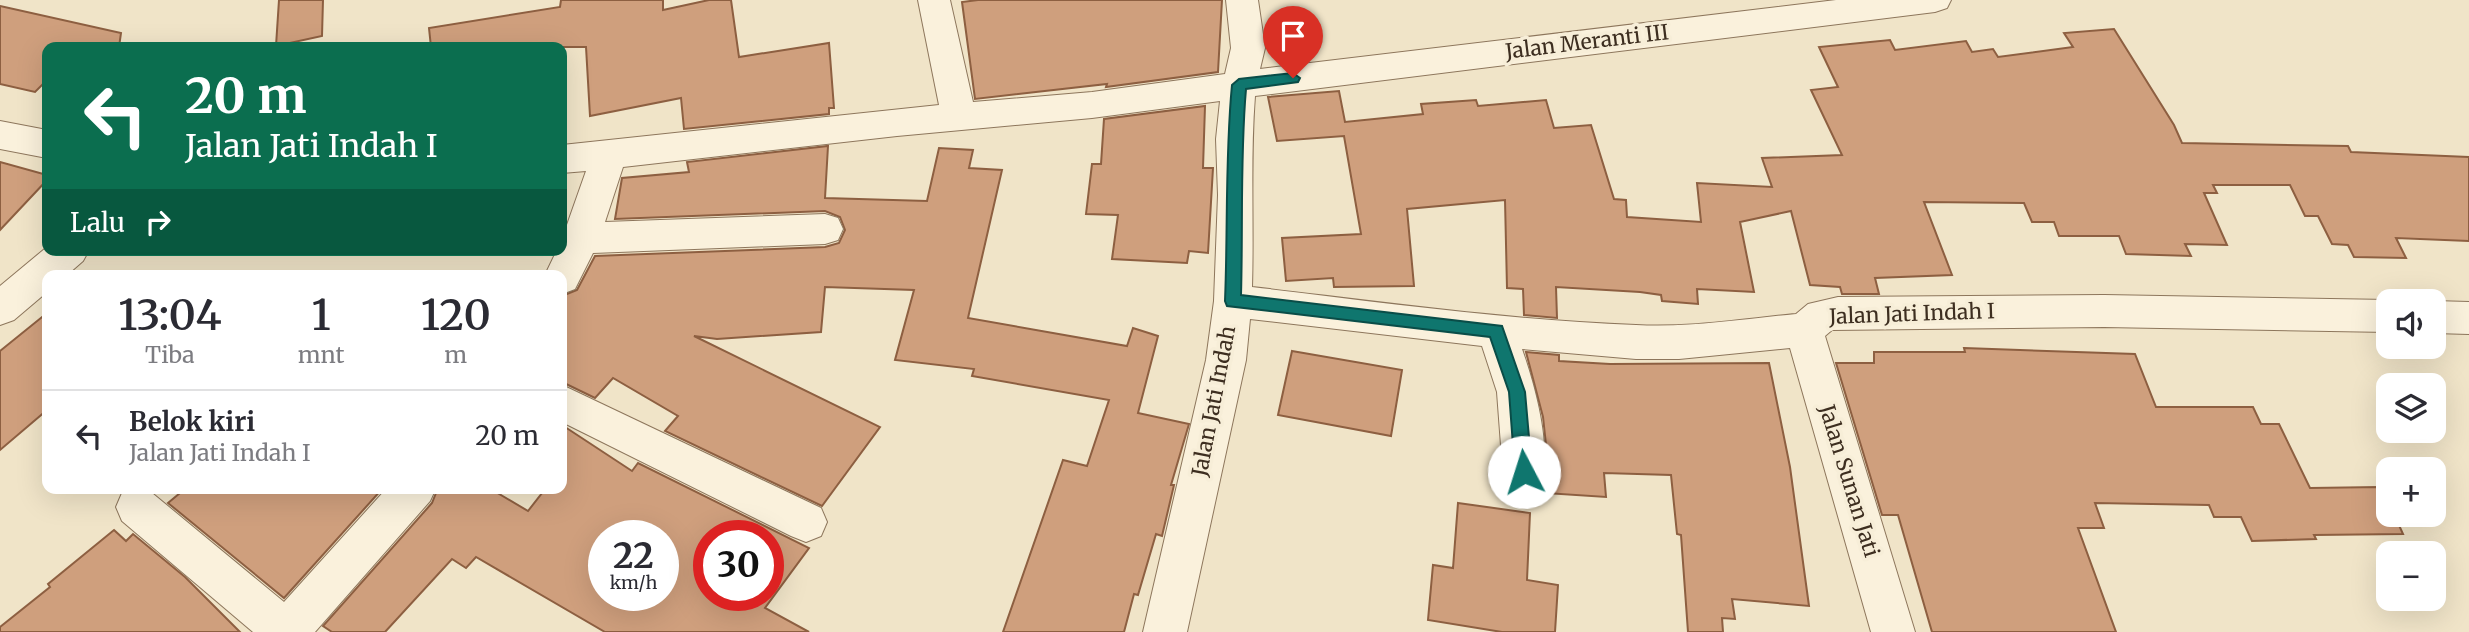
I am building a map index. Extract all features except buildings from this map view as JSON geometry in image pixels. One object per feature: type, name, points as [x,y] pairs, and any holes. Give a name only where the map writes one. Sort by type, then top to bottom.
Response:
[{"type":"street","points":[[934,0],[959,117]]},
{"type":"street","name":"Jalan Jati Indah","points":[[1165,632],[1226,360],[1233,301],[1236,195],[1234,139],[1239,85],[1248,48],[1242,0]]},
{"type":"street","name":"Jalan Meranti III","points":[[567,159],[1092,105],[1935,0]]},
{"type":"street","points":[[0,135],[42,143]]},
{"type":"street","points":[[566,270],[581,238],[610,155]]},
{"type":"street","points":[[581,238],[824,229]]},
{"type":"street","points":[[46,270],[63,256]]},
{"type":"street","points":[[0,309],[42,274]]},
{"type":"street","name":"Jalan Jati Indah I","points":[[1233,301],[1496,330],[1657,342],[1804,330],[1822,316],[1873,312],[2104,311],[2376,316]]},
{"type":"street","points":[[2446,317],[2469,318]]},
{"type":"street","points":[[1496,330],[1517,392],[1524,472]]},
{"type":"street","name":"Jalan Sunan Jati","points":[[1804,330],[1894,632]]},
{"type":"street","points":[[567,405],[806,522]]},
{"type":"street","points":[[137,507],[286,632],[409,494]]},
{"type":"route","points":[[1293,78],[1239,85],[1234,139],[1236,195],[1233,301],[1496,330],[1517,392],[1524,472]]}]
